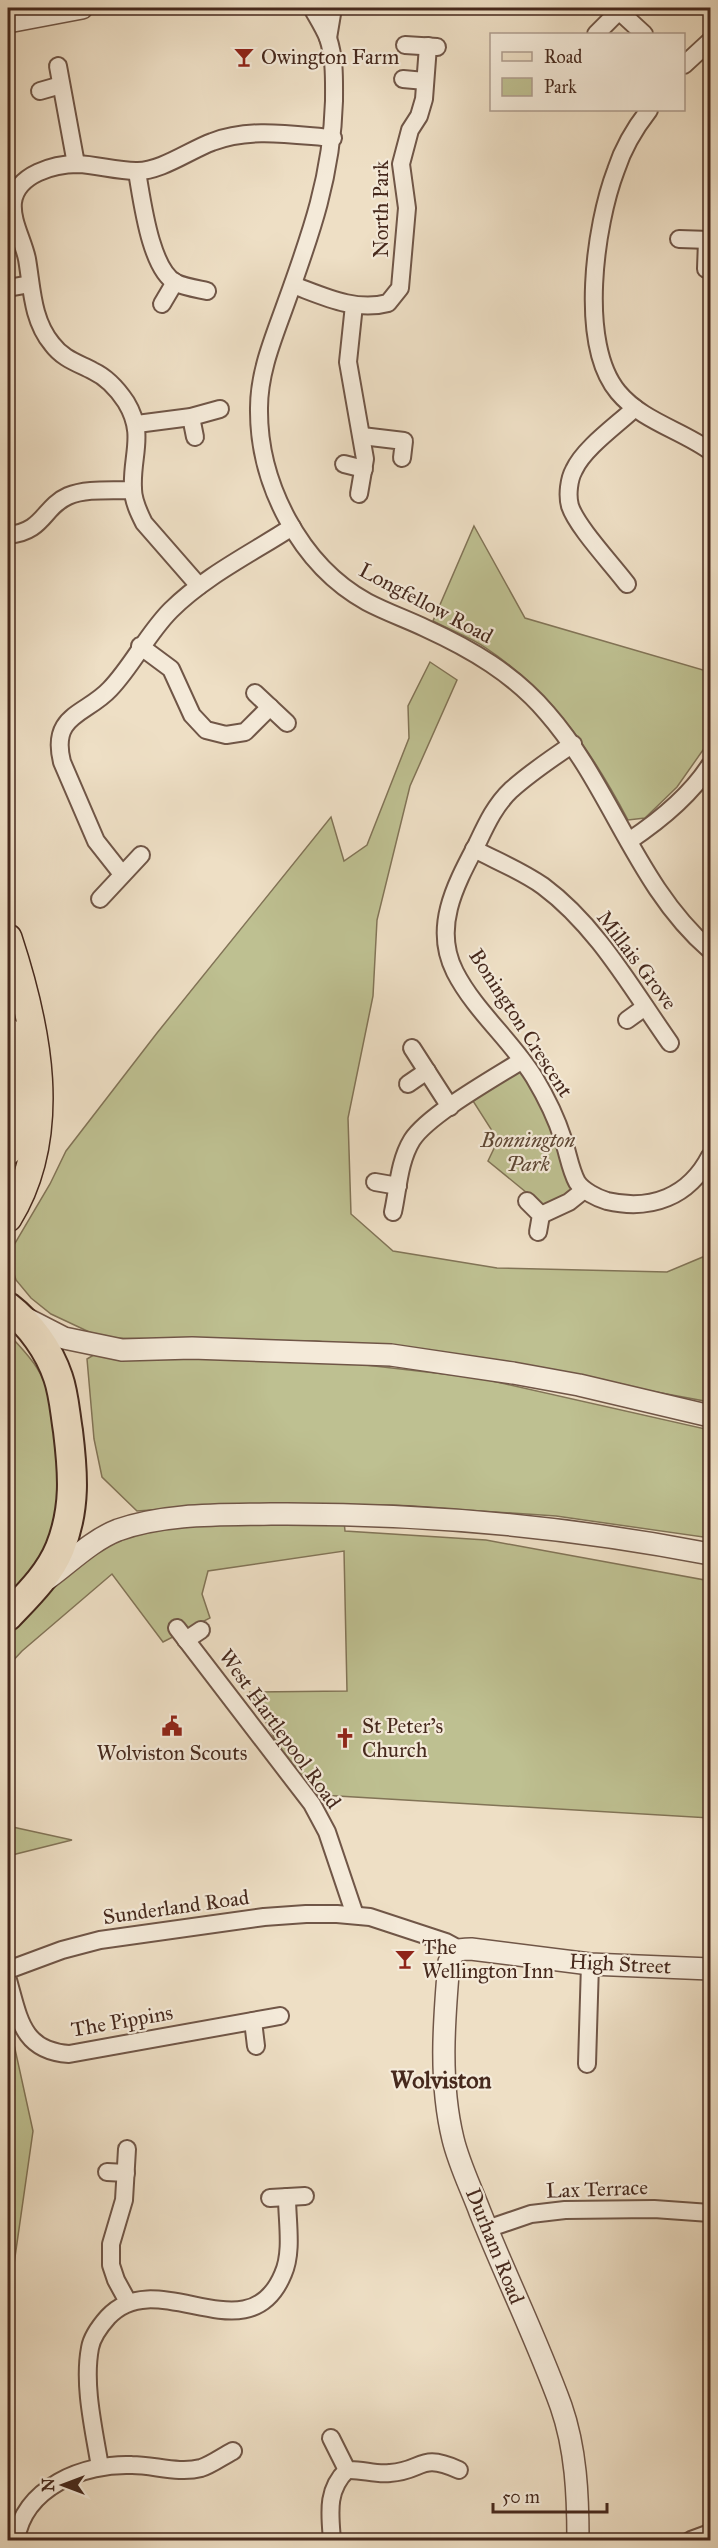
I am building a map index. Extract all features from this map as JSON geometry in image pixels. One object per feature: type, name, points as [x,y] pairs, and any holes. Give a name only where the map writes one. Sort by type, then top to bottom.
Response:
[{"type":"highway","points":[[8,1616],[36,1588],[60,1549],[68,1526],[74,1487],[58,1377],[39,1341],[9,1308]]},
{"type":"main road","points":[[8,938],[28,1005],[39,1078],[38,1120],[34,1150],[29,1172],[8,1218]]},
{"type":"main road","points":[[8,1032],[15,1096],[14,1121],[8,1151]]},
{"type":"street","points":[[8,22],[82,8]]},
{"type":"street","name":"Longfellow Road","points":[[312,8],[328,39],[334,67],[333,138],[320,206],[268,352],[261,381],[259,409],[261,440],[278,501],[309,552],[341,584],[366,601],[475,653],[500,669],[538,703],[573,744],[670,909],[689,932],[711,950]]},
{"type":"street","name":"Longfellow Road","points":[[328,39],[333,8]]},
{"type":"street","points":[[597,33],[617,9],[644,33]]},
{"type":"street","points":[[685,64],[711,41]]},
{"type":"street","name":"North Park","points":[[293,285],[354,305],[377,306],[388,303],[400,288],[407,208],[401,164],[410,130],[419,116],[424,99],[432,46],[405,45]]},
{"type":"street","points":[[58,66],[76,164]]},
{"type":"street","points":[[403,79],[425,81]]},
{"type":"street","points":[[40,91],[61,85]]},
{"type":"street","points":[[648,111],[630,137],[616,170],[603,216],[596,266],[595,322],[602,365],[620,394],[635,408],[666,427],[697,441],[711,451]]},
{"type":"street","points":[[199,586],[144,524],[133,490],[138,441],[137,424],[125,401],[114,387],[95,372],[71,361],[50,343],[38,320],[26,258],[16,224],[12,187],[41,171],[76,164],[137,172],[171,161],[213,141],[234,136],[257,133],[333,138]]},
{"type":"street","points":[[137,172],[152,247],[157,259],[175,282],[207,291]]},
{"type":"street","points":[[680,239],[709,240],[706,269]]},
{"type":"street","points":[[162,304],[175,282]]},
{"type":"street","points":[[8,288],[30,284]]},
{"type":"street","points":[[354,305],[348,362],[365,459],[359,495]]},
{"type":"street","points":[[627,584],[578,521],[570,505],[569,485],[574,469],[586,454],[635,408]]},
{"type":"street","points":[[137,424],[191,417],[220,409]]},
{"type":"street","points":[[191,417],[195,437]]},
{"type":"street","points":[[362,436],[404,441],[402,458]]},
{"type":"street","points":[[344,464],[364,468]]},
{"type":"street","points":[[8,535],[30,530],[67,497],[79,493],[133,490]]},
{"type":"street","points":[[122,874],[96,841],[76,799],[59,750],[66,724],[78,711],[107,692],[127,669],[140,646],[171,609],[199,586],[292,527]]},
{"type":"street","points":[[140,646],[171,669],[188,709],[206,730],[226,735],[245,732],[270,707]]},
{"type":"street","points":[[255,693],[287,723]]},
{"type":"street","name":"Bonington Crescent","points":[[573,744],[510,792],[492,814],[452,893],[447,911],[447,950],[454,971],[465,988],[521,1060],[550,1106],[570,1163],[584,1190]]},
{"type":"street","points":[[629,841],[652,826],[677,803],[711,765]]},
{"type":"street","name":"Millais Grove","points":[[474,849],[545,888],[582,923],[612,958],[670,1043]]},
{"type":"street","points":[[100,899],[141,855]]},
{"type":"street","points":[[627,1020],[645,1007]]},
{"type":"street","points":[[412,1048],[450,1107]]},
{"type":"street","points":[[393,1212],[403,1161],[412,1140],[450,1107],[521,1060]]},
{"type":"street","points":[[408,1084],[427,1071]]},
{"type":"street","points":[[541,1215],[569,1202],[584,1190],[603,1200],[624,1204],[649,1204],[668,1197],[690,1183],[701,1172],[711,1156]]},
{"type":"street","points":[[375,1182],[398,1186]]},
{"type":"street","points":[[527,1201],[541,1215]]},
{"type":"street","points":[[538,1232],[541,1215]]},
{"type":"street","points":[[9,1308],[64,1338],[122,1350],[192,1348],[391,1355],[513,1373],[711,1416]]},
{"type":"street","points":[[36,1588],[115,1531],[140,1523],[171,1518],[236,1515],[403,1516],[602,1536],[711,1554]]},
{"type":"street","name":"West Hartlepool Road","points":[[201,1630],[181,1634],[312,1804],[327,1832],[355,1915]]},
{"type":"street","name":"Sunderland Road","points":[[8,1970],[62,1950],[100,1940],[264,1917],[306,1914],[355,1915]]},
{"type":"street","name":"High Street","points":[[355,1915],[370,1917],[459,1949],[590,1964],[711,1970]]},
{"type":"street","name":"Durham Road","points":[[459,1949],[453,1953],[449,1962],[447,1990],[445,2073],[449,2118],[454,2142],[487,2229],[561,2407],[575,2469],[578,2541]]},
{"type":"street","points":[[587,2064],[590,1964]]},
{"type":"street","name":"The Pippins","points":[[8,1980],[26,2034],[38,2045],[53,2053],[69,2054],[280,2016]]},
{"type":"street","points":[[253,2021],[256,2046]]},
{"type":"street","points":[[127,2149],[124,2200],[111,2244],[111,2265],[116,2280],[129,2302]]},
{"type":"street","points":[[107,2172],[126,2173]]},
{"type":"street","points":[[270,2198],[305,2196]]},
{"type":"street","points":[[100,2466],[91,2406],[90,2347],[102,2324],[129,2302],[150,2298],[171,2300],[223,2312],[253,2306],[265,2299],[283,2275],[287,2258],[287,2197]]},
{"type":"street","name":"Lax Terrace","points":[[487,2229],[531,2214],[565,2210],[654,2209],[711,2213]]},
{"type":"street","points":[[331,2438],[347,2470]]},
{"type":"street","points":[[16,2541],[31,2504],[43,2492],[69,2477],[100,2466],[134,2465],[181,2470],[201,2468],[233,2451]]},
{"type":"street","points":[[347,2470],[374,2474],[393,2473],[435,2461],[459,2470]]},
{"type":"street","points":[[332,2541],[329,2508],[332,2491],[338,2479],[347,2470]]},
{"type":"street","points":[[691,2541],[711,2533]]},
{"type":"green space","points":[[474,526],[525,618],[710,672],[710,740],[677,787],[645,818],[628,820],[585,747],[531,684],[486,648],[433,621]]},
{"type":"green space","points":[[430,662],[457,680],[410,786],[377,920],[373,996],[348,1118],[351,1214],[393,1251],[497,1268],[667,1272],[710,1254],[710,1402],[484,1360],[316,1341],[102,1338],[51,1314],[31,1298],[16,1280],[8,1255],[50,1184],[66,1151],[157,1033],[331,817],[344,861],[367,845],[409,738],[408,706]]},
{"type":"green space","name":"Bonnington Park","points":[[520,1071],[544,1104],[572,1186],[569,1194],[543,1206],[488,1161],[498,1140],[473,1101],[515,1072]]},
{"type":"green space","points":[[8,1333],[34,1363],[46,1386],[58,1436],[60,1464],[56,1518],[51,1542],[42,1560],[8,1597]]},
{"type":"green space","points":[[97,1353],[287,1356],[479,1378],[710,1430],[710,1538],[556,1516],[392,1505],[221,1505],[137,1511],[102,1477],[94,1439],[87,1359]]},
{"type":"green space","points":[[250,1521],[344,1521],[345,1531],[486,1540],[710,1581],[710,1818],[304,1794],[250,1692],[347,1691],[344,1551],[208,1571],[202,1594],[210,1618],[163,1642],[112,1574],[22,1651],[8,1666],[8,1628],[49,1588],[112,1543],[150,1528]]},
{"type":"green space","points":[[8,1826],[72,1840],[8,1856]]},
{"type":"green space","points":[[8,2017],[33,2131],[8,2306]]},
{"type":"place","name":"Owington Farm","points":[[244,57]]},
{"type":"place","name":"Wolviston Scouts","points":[[172,1726]]},
{"type":"place","name":"St Peter's Church","points":[[345,1738]]},
{"type":"place","name":"The Wellington Inn","points":[[405,1959]]},
{"type":"district","name":"Wolviston","points":[[441,2080]]}]
